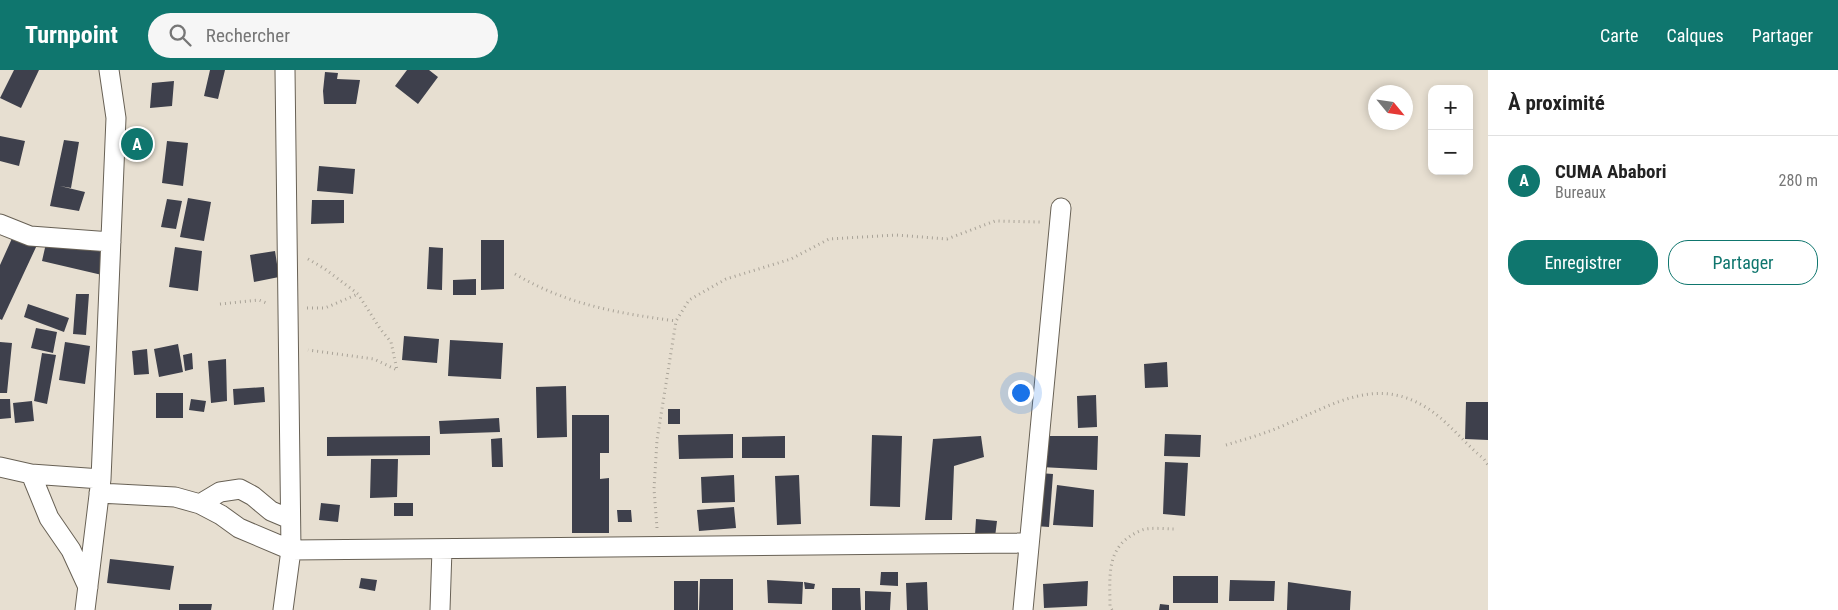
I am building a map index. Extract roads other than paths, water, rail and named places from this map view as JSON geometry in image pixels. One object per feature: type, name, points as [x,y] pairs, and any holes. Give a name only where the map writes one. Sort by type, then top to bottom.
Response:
[{"type":"street","points":[[85,610],[100,486],[111,242],[116,118],[109,70]]},
{"type":"street","points":[[283,610],[291,550],[285,70]]},
{"type":"street","points":[[1023,610],[1060,216]]},
{"type":"street","points":[[0,224],[30,236],[111,242]]},
{"type":"street","points":[[0,467],[100,486],[175,497],[200,504],[221,515],[238,528],[291,550],[1029,543]]},
{"type":"street","points":[[31,474],[49,518],[71,550],[88,587]]},
{"type":"street","points":[[200,504],[220,492],[240,489],[253,496],[271,511],[290,519]]},
{"type":"street","points":[[440,610],[442,548]]},
{"type":"place","name":"CUMA Ababori","points":[[137,144]]}]
